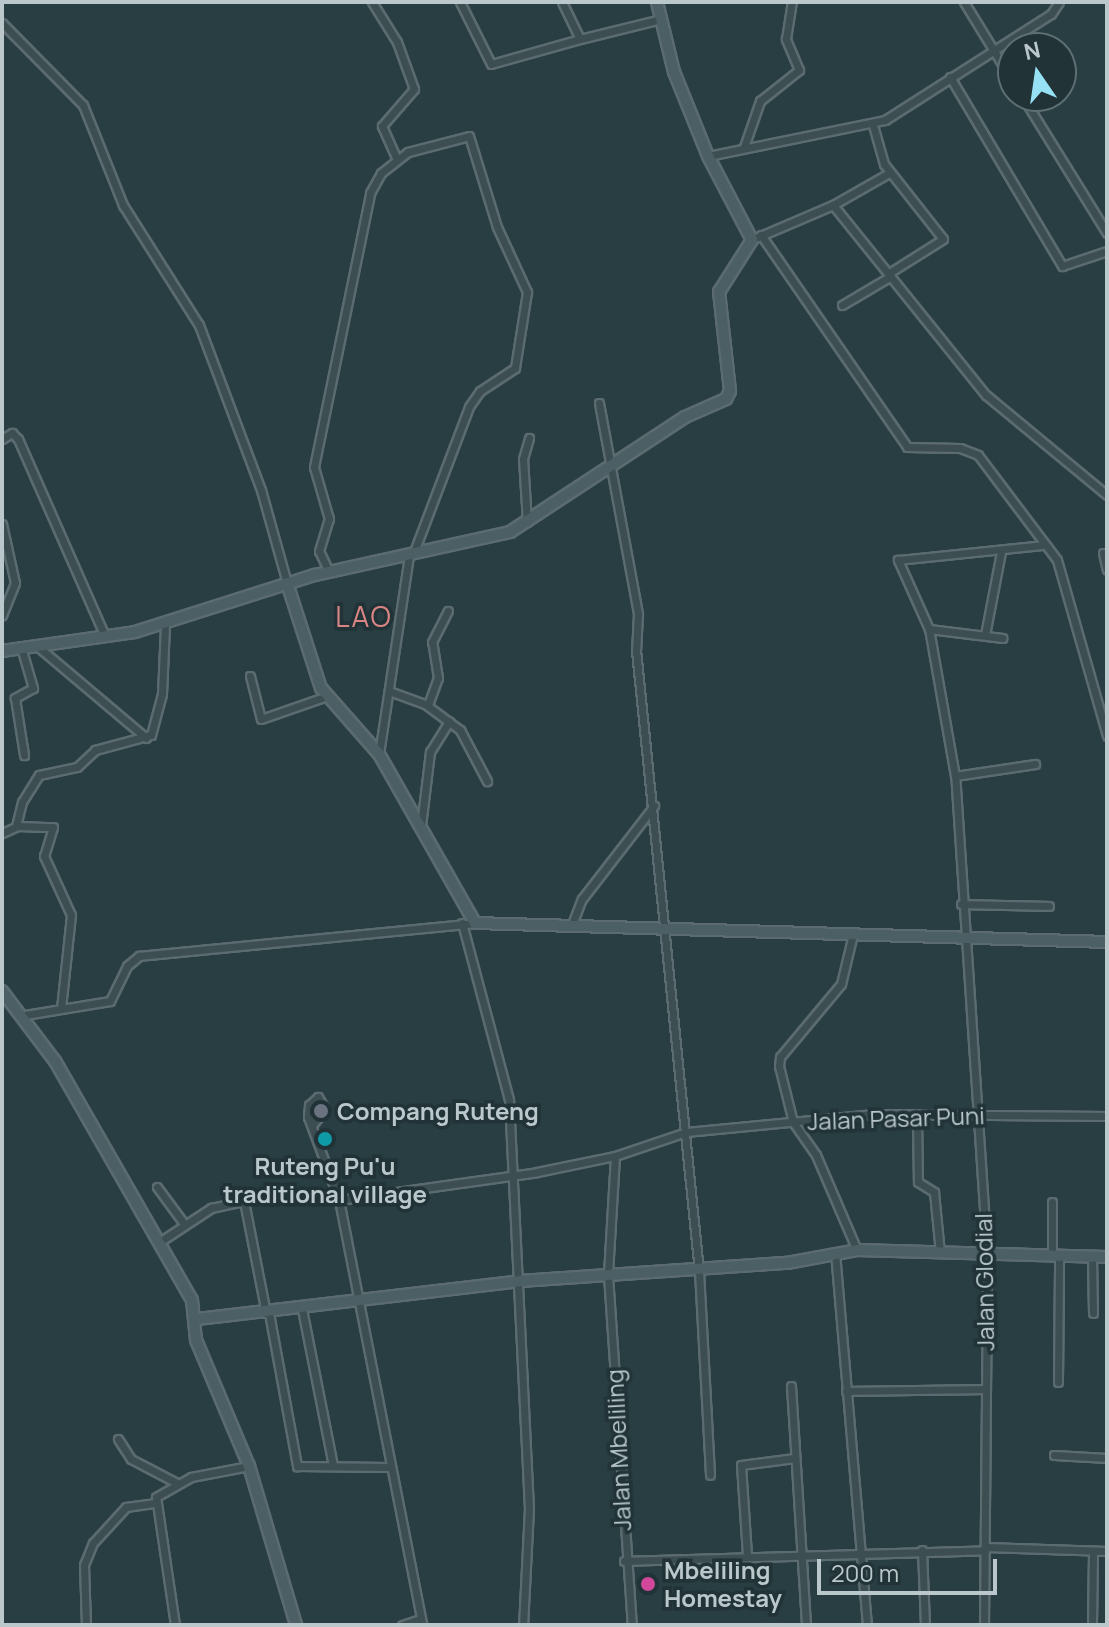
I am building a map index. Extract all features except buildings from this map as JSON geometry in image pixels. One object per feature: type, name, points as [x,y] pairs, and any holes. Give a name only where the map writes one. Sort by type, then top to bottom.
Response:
[{"type":"street","points":[[372,2],[384,30],[397,42],[414,89],[383,123],[397,159]]},
{"type":"street","points":[[460,2],[491,64],[661,19]]},
{"type":"street","points":[[562,2],[580,39]]},
{"type":"street","points":[[657,2],[708,156],[756,238],[907,447],[960,448],[978,455],[1040,546],[1059,565],[1107,736]]},
{"type":"street","points":[[744,147],[760,101],[799,70],[786,39],[792,2]]},
{"type":"street","points":[[964,2],[997,56]]},
{"type":"street","points":[[708,156],[873,125],[993,50],[1059,2]]},
{"type":"street","points":[[2,23],[83,105],[123,205],[199,325],[261,490],[266,526],[327,696],[379,754],[475,923]]},
{"type":"street","points":[[950,77],[1062,266],[1107,251]]},
{"type":"street","points":[[1032,112],[1107,233]]},
{"type":"street","points":[[842,305],[943,239],[889,173],[873,125]]},
{"type":"street","points":[[329,572],[319,551],[329,519],[314,465],[370,193],[397,159],[453,138],[473,139],[497,227],[527,292],[515,368],[480,391],[469,407],[412,552],[379,754]]},
{"type":"street","points":[[3,647],[105,636],[165,624],[287,583],[527,524],[610,466],[729,396],[719,292],[756,238],[833,205],[889,173]]},
{"type":"street","points":[[833,205],[986,395],[1107,495]]},
{"type":"street","points":[[599,403],[638,614],[636,650],[667,930],[699,1271],[710,1475]]},
{"type":"street","points":[[2,439],[12,433],[18,439],[105,636]]},
{"type":"street","points":[[527,524],[523,459],[529,438]]},
{"type":"street","points":[[2,524],[15,583],[2,615]]},
{"type":"street","points":[[985,635],[1001,552],[1040,546]]},
{"type":"street","name":"Jalan Glodial","points":[[984,1625],[987,1254],[961,904],[955,776],[929,629],[899,559],[1001,552]]},
{"type":"street","points":[[1103,553],[1107,570]]},
{"type":"street","points":[[428,705],[438,675],[432,642],[448,611]]},
{"type":"street","points":[[146,738],[162,694],[165,624]]},
{"type":"street","points":[[929,629],[1002,638]]},
{"type":"street","points":[[36,645],[146,738]]},
{"type":"street","points":[[21,647],[33,688],[15,698],[24,755]]},
{"type":"street","points":[[250,676],[261,719],[327,696]]},
{"type":"street","points":[[389,691],[428,705],[449,721],[466,738],[487,781]]},
{"type":"street","points":[[421,828],[427,766],[449,721]]},
{"type":"street","points":[[16,826],[22,802],[39,775],[77,767],[95,750],[146,738]]},
{"type":"street","points":[[955,776],[1035,764]]},
{"type":"street","points":[[571,927],[582,899],[654,806]]},
{"type":"street","points":[[2,833],[16,826],[53,827],[44,856],[71,915],[61,1008]]},
{"type":"street","points":[[961,904],[1049,906]]},
{"type":"street","points":[[462,923],[508,1094],[510,1175],[520,1281],[529,1508],[523,1625]]},
{"type":"street","points":[[25,1015],[110,1001],[127,966],[139,956],[462,923],[1107,942]]},
{"type":"street","points":[[853,934],[841,984],[780,1057],[793,1122],[816,1155],[857,1250]]},
{"type":"street","points":[[2,991],[25,1015],[158,1243],[198,1319],[196,1340],[249,1466],[296,1625]]},
{"type":"street","points":[[917,1114],[918,1182],[934,1192],[940,1253]]},
{"type":"street","name":"Jalan Pasar Puni","points":[[339,1200],[615,1156],[686,1132],[917,1114],[1107,1116]]},
{"type":"street","points":[[313,1124],[339,1200],[421,1622],[402,1625]]},
{"type":"street","name":"Jalan Mbeliling","points":[[615,1156],[608,1275],[624,1561],[632,1625]]},
{"type":"street","points":[[157,1187],[185,1225]]},
{"type":"street","points":[[158,1243],[216,1206],[244,1201],[297,1466],[389,1467]]},
{"type":"street","points":[[1052,1202],[1058,1382]]},
{"type":"street","points":[[198,1319],[520,1281],[699,1271],[857,1250],[1107,1257]]},
{"type":"street","points":[[835,1252],[867,1625]]},
{"type":"street","points":[[1092,1256],[1093,1313]]},
{"type":"street","points":[[302,1309],[333,1466]]},
{"type":"street","points":[[791,1386],[806,1625]]},
{"type":"street","points":[[846,1391],[985,1389]]},
{"type":"street","points":[[118,1439],[131,1459],[177,1483]]},
{"type":"street","points":[[1054,1455],[1107,1458]]},
{"type":"street","points":[[747,1555],[741,1465],[795,1458]]},
{"type":"street","points":[[86,1625],[84,1565],[93,1543],[126,1507],[154,1503],[177,1483],[249,1466]]},
{"type":"street","points":[[154,1503],[175,1625]]},
{"type":"street","points":[[624,1561],[922,1550],[1107,1551]]},
{"type":"street","points":[[922,1550],[925,1625]]},
{"type":"street","points":[[1092,1625],[1093,1552]]},
{"type":"place","name":"Compang Ruteng","points":[[321,1111]]},
{"type":"place","name":"Ruteng Pu'u traditional village","points":[[325,1139]]},
{"type":"place","name":"Mbeliling Homestay","points":[[648,1584]]},
{"type":"district","name":"LAO","points":[[364,616]]}]
